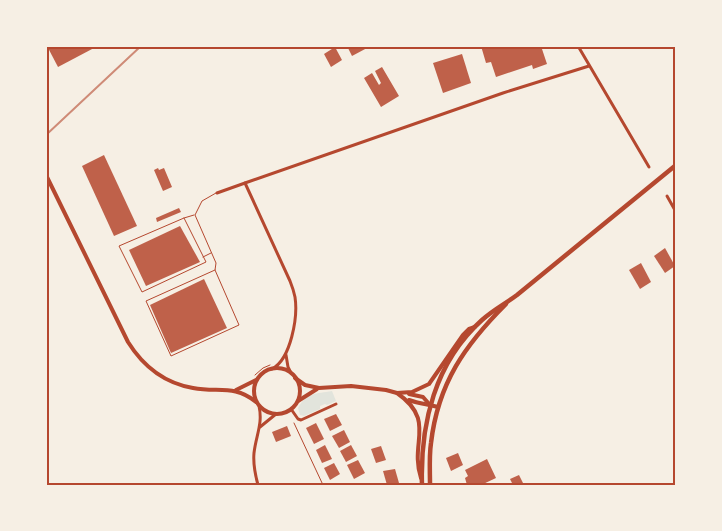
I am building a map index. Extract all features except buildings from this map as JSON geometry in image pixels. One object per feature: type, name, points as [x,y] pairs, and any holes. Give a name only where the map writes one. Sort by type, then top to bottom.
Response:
[{"type":"main road","points":[[430,485],[431,442],[438,407],[453,370],[469,346],[486,324],[511,299],[676,165]]},
{"type":"main road","points":[[422,485],[422,442],[430,405],[438,381],[450,357],[463,340],[499,306],[511,299]]},
{"type":"street","points":[[578,46],[648,167]]},
{"type":"street","points":[[217,193],[495,96],[590,66]]},
{"type":"street","points":[[46,175],[128,342],[138,357],[162,377],[177,384],[194,388],[236,390],[246,394],[267,412],[276,414],[291,409],[306,394],[319,388]]},
{"type":"street","points":[[245,183],[295,296],[293,331],[286,354],[272,369]]},
{"type":"street","points":[[667,196],[676,212]]},
{"type":"street","points":[[286,354],[291,373],[305,385],[319,388],[351,386],[397,393],[412,392],[429,384],[463,335],[469,329],[476,327]]},
{"type":"street","points":[[236,390],[254,381],[263,372],[272,369],[280,368],[291,373]]},
{"type":"street","points":[[258,485],[255,475],[254,453],[261,414],[254,392],[254,385],[259,376]]},
{"type":"street","points":[[295,378],[300,392],[297,402]]},
{"type":"street","points":[[397,393],[413,406],[418,416],[420,428],[418,468],[421,478]]},
{"type":"street","points":[[404,393],[423,397],[430,405]]},
{"type":"street","points":[[407,400],[424,406],[438,407]]},
{"type":"street","points":[[291,409],[298,419],[301,420],[336,404]]},
{"type":"street","points":[[260,428],[276,414]]},
{"type":"lane","points":[[184,218],[206,262],[142,292],[119,246],[184,218],[195,215],[202,201],[217,193]]},
{"type":"lane","points":[[195,215],[216,263],[215,270],[238,325],[171,356],[146,301],[215,270]]},
{"type":"lane","points":[[203,257],[212,253]]},
{"type":"path","points":[[252,379],[263,368],[280,362]]},
{"type":"path","points":[[294,422],[323,485]]},
{"type":"shaded area","points":[[332,391],[336,401],[320,406],[320,409],[304,416],[300,415],[298,408],[308,396]]},
{"type":"railway","points":[[46,135],[141,46]]}]
